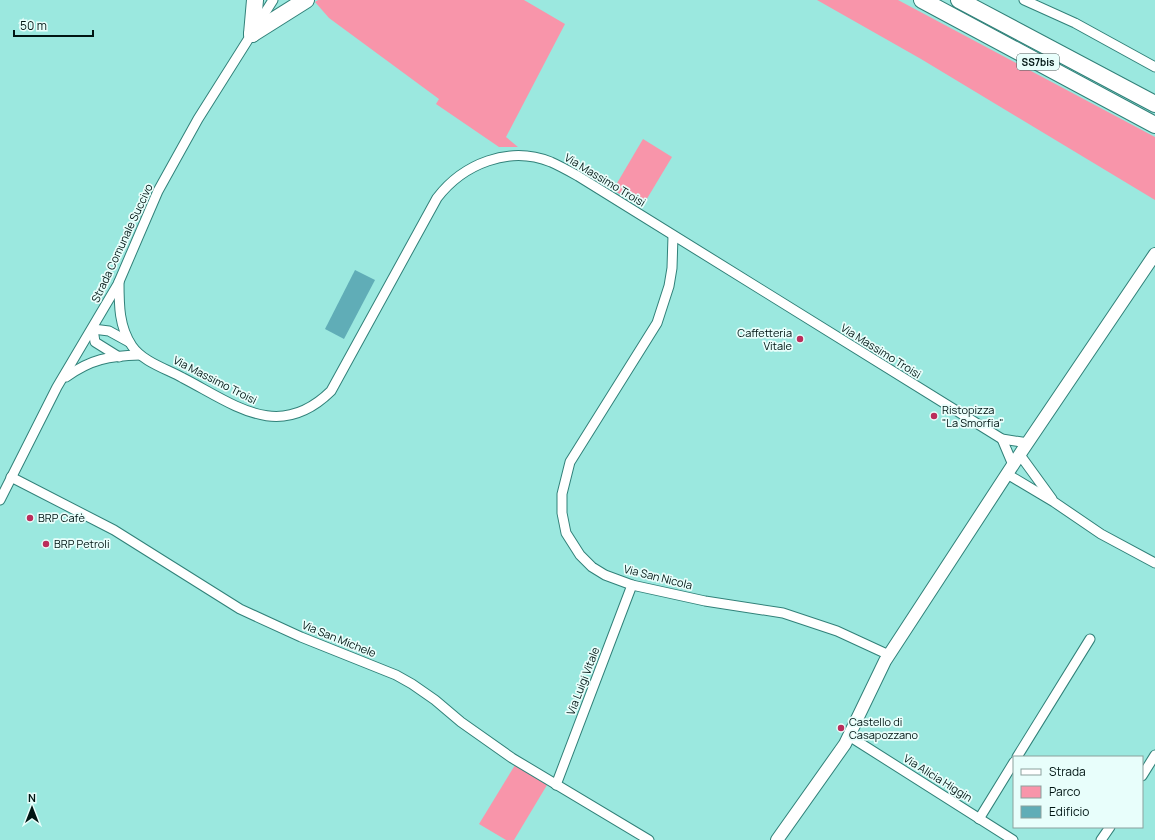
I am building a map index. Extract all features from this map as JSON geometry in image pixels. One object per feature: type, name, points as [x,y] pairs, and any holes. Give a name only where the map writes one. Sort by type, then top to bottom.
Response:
[{"type":"highway","points":[[252,34],[255,0]]},
{"type":"highway","points":[[252,34],[306,0]]},
{"type":"highway","name":"SS7bis","points":[[922,0],[1155,125]]},
{"type":"highway","name":"SS7bis","points":[[959,0],[1155,104]]},
{"type":"main road","points":[[777,840],[846,744],[889,655],[1028,443],[1155,254]]},
{"type":"street","name":"Strada Comunale Succivo","points":[[0,500],[62,380],[119,282],[158,192],[198,120],[273,0]]},
{"type":"street","points":[[1024,0],[1075,23],[1155,67]]},
{"type":"street","name":"Via Massimo Troisi","points":[[119,282],[121,321],[130,343],[140,355],[255,414],[281,416],[306,411],[318,404],[331,391],[437,198],[447,185],[472,167],[502,157],[534,157],[550,162],[578,176],[1002,439],[1028,443]]},
{"type":"street","name":"Via San Nicola","points":[[673,236],[672,268],[669,286],[657,323],[570,462],[562,494],[562,513],[566,532],[580,555],[592,567],[605,575],[632,585],[705,601],[783,613],[837,631],[889,655]]},
{"type":"street","points":[[93,329],[95,342],[119,357]]},
{"type":"street","name":"Via Massimo Troisi","points":[[93,329],[109,331],[130,343]]},
{"type":"street","points":[[62,380],[82,366],[106,358],[140,355]]},
{"type":"street","points":[[1002,439],[1014,465],[1054,502],[1101,534],[1155,563]]},
{"type":"street","points":[[1014,465],[1054,502]]},
{"type":"street","name":"Via San Michele","points":[[11,477],[114,530],[240,609],[301,637],[396,675],[412,684],[435,700],[461,722],[512,758],[649,840]]},
{"type":"street","name":"Via Luigi Vitale","points":[[556,785],[632,585]]},
{"type":"street","points":[[1018,756],[1090,639]]},
{"type":"street","name":"Via Alicia Higgin","points":[[849,736],[1013,840]]},
{"type":"street","points":[[1143,774],[1155,755]]},
{"type":"street","points":[[980,819],[1013,764]]},
{"type":"street","points":[[1101,840],[1109,828]]},
{"type":"green space","points":[[318,0],[524,0],[565,24],[506,137],[518,147],[499,147],[436,104],[439,99],[329,18],[315,2]]},
{"type":"green space","points":[[817,0],[898,0],[1155,137],[1155,200],[921,59]]},
{"type":"green space","points":[[643,139],[672,157],[642,207],[613,190]]},
{"type":"green space","points":[[515,765],[547,785],[514,840],[506,840],[479,824]]},
{"type":"building","points":[[355,270],[375,280],[344,339],[325,329]]},
{"type":"place","name":"Caffetteria Vitale","points":[[800,339]]},
{"type":"place","name":"Ristopizza \"La Smorfia\"","points":[[934,416]]},
{"type":"place","name":"BRP Cafè","points":[[30,518]]},
{"type":"place","name":"BRP Petroli","points":[[46,544]]},
{"type":"place","name":"Castello di Casapozzano","points":[[841,728]]}]
